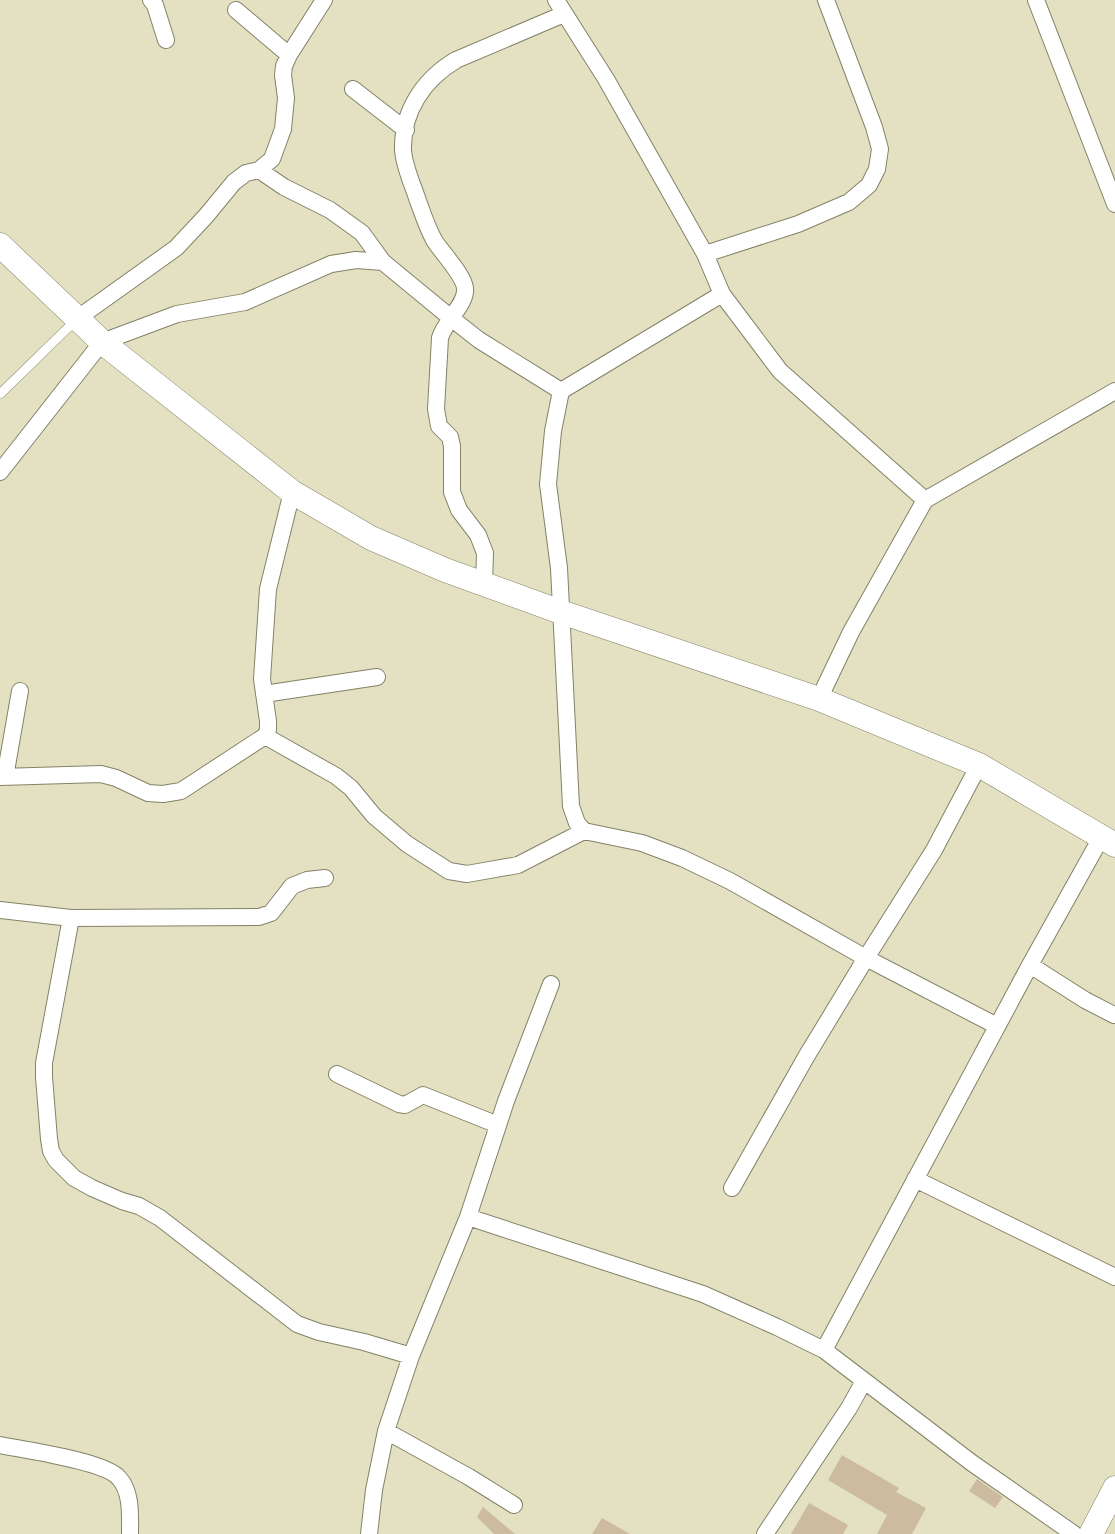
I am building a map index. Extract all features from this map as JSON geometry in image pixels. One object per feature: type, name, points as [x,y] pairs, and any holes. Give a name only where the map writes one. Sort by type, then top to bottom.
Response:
[{"type":"street","points":[[151,0],[166,40]]},
{"type":"street","points":[[78,318],[176,248],[234,182],[246,173],[259,170],[272,159],[283,130],[286,98],[284,66],[324,0]]},
{"type":"street","points":[[705,254],[798,224],[849,202],[869,185],[877,170],[880,149],[874,127],[826,0]]},
{"type":"street","points":[[1036,0],[1115,204]]},
{"type":"street","points":[[484,584],[485,553],[478,535],[459,510],[452,492],[452,446],[450,437],[440,426],[436,408],[442,328],[451,318],[462,299],[465,289],[461,277],[442,253],[429,231],[403,152],[408,117],[427,82],[442,68],[560,7],[606,79],[705,254],[722,294],[780,371],[925,500]]},
{"type":"street","points":[[236,10],[289,55]]},
{"type":"street","points":[[353,89],[406,130]]},
{"type":"street","points":[[259,170],[284,187],[330,210],[362,233],[384,262],[451,318],[479,340],[561,391]]},
{"type":"street","points":[[0,245],[102,342],[292,492],[371,538],[445,570],[561,612],[819,699],[979,765],[1108,841],[1030,965],[824,1350]]},
{"type":"street","points":[[0,472],[102,342],[176,314],[244,302],[331,264],[356,260],[384,262]]},
{"type":"street","points":[[722,294],[561,391],[553,431],[548,484],[558,568],[571,806],[577,823],[584,831],[642,844],[682,858],[730,881],[866,958],[997,1026]]},
{"type":"street","points":[[819,699],[851,632],[925,500],[1115,391]]},
{"type":"street","points":[[20,691],[3,777],[101,774],[116,778],[148,793],[164,794],[181,791],[265,736],[268,730],[268,721],[262,679],[268,589],[292,492]]},
{"type":"street","points":[[264,694],[377,678]]},
{"type":"street","points":[[265,736],[336,776],[351,788],[374,816],[407,844],[449,871],[467,874],[518,865],[584,831]]},
{"type":"street","points":[[732,1188],[806,1057],[934,850],[979,765]]},
{"type":"street","points":[[0,910],[71,918],[259,917],[271,913],[292,886],[306,880],[326,878]]},
{"type":"street","points":[[71,918],[44,1063],[50,1151],[56,1160],[74,1178],[122,1201],[139,1206],[160,1218],[297,1324],[319,1332],[364,1342],[411,1356]]},
{"type":"street","points":[[1030,965],[1114,1016]]},
{"type":"street","points":[[369,1534],[374,1490],[386,1432],[411,1356],[468,1217],[498,1125],[551,984]]},
{"type":"street","points":[[337,1074],[399,1104],[405,1105],[423,1095],[498,1125]]},
{"type":"street","points":[[915,1179],[1115,1277]]},
{"type":"street","points":[[468,1217],[703,1294],[778,1327],[824,1350],[972,1463],[1074,1534]]},
{"type":"street","points":[[765,1534],[849,1408],[864,1381]]},
{"type":"street","points":[[386,1432],[469,1477],[514,1505]]},
{"type":"street","points":[[0,1445],[87,1463],[112,1471],[120,1479],[130,1502],[130,1534]]},
{"type":"street","points":[[1091,1534],[1115,1488]]},
{"type":"lane","points":[[0,394],[78,318]]},
{"type":"building","points":[[842,1455],[899,1488],[896,1492],[926,1508],[912,1534],[877,1534],[887,1515],[828,1480]]},
{"type":"building","points":[[977,1479],[1003,1497],[995,1508],[969,1491]]},
{"type":"building","points":[[809,1503],[848,1525],[843,1534],[791,1534]]},
{"type":"building","points":[[483,1507],[515,1534],[494,1534],[477,1517]]},
{"type":"building","points":[[602,1518],[630,1534],[592,1534]]}]
